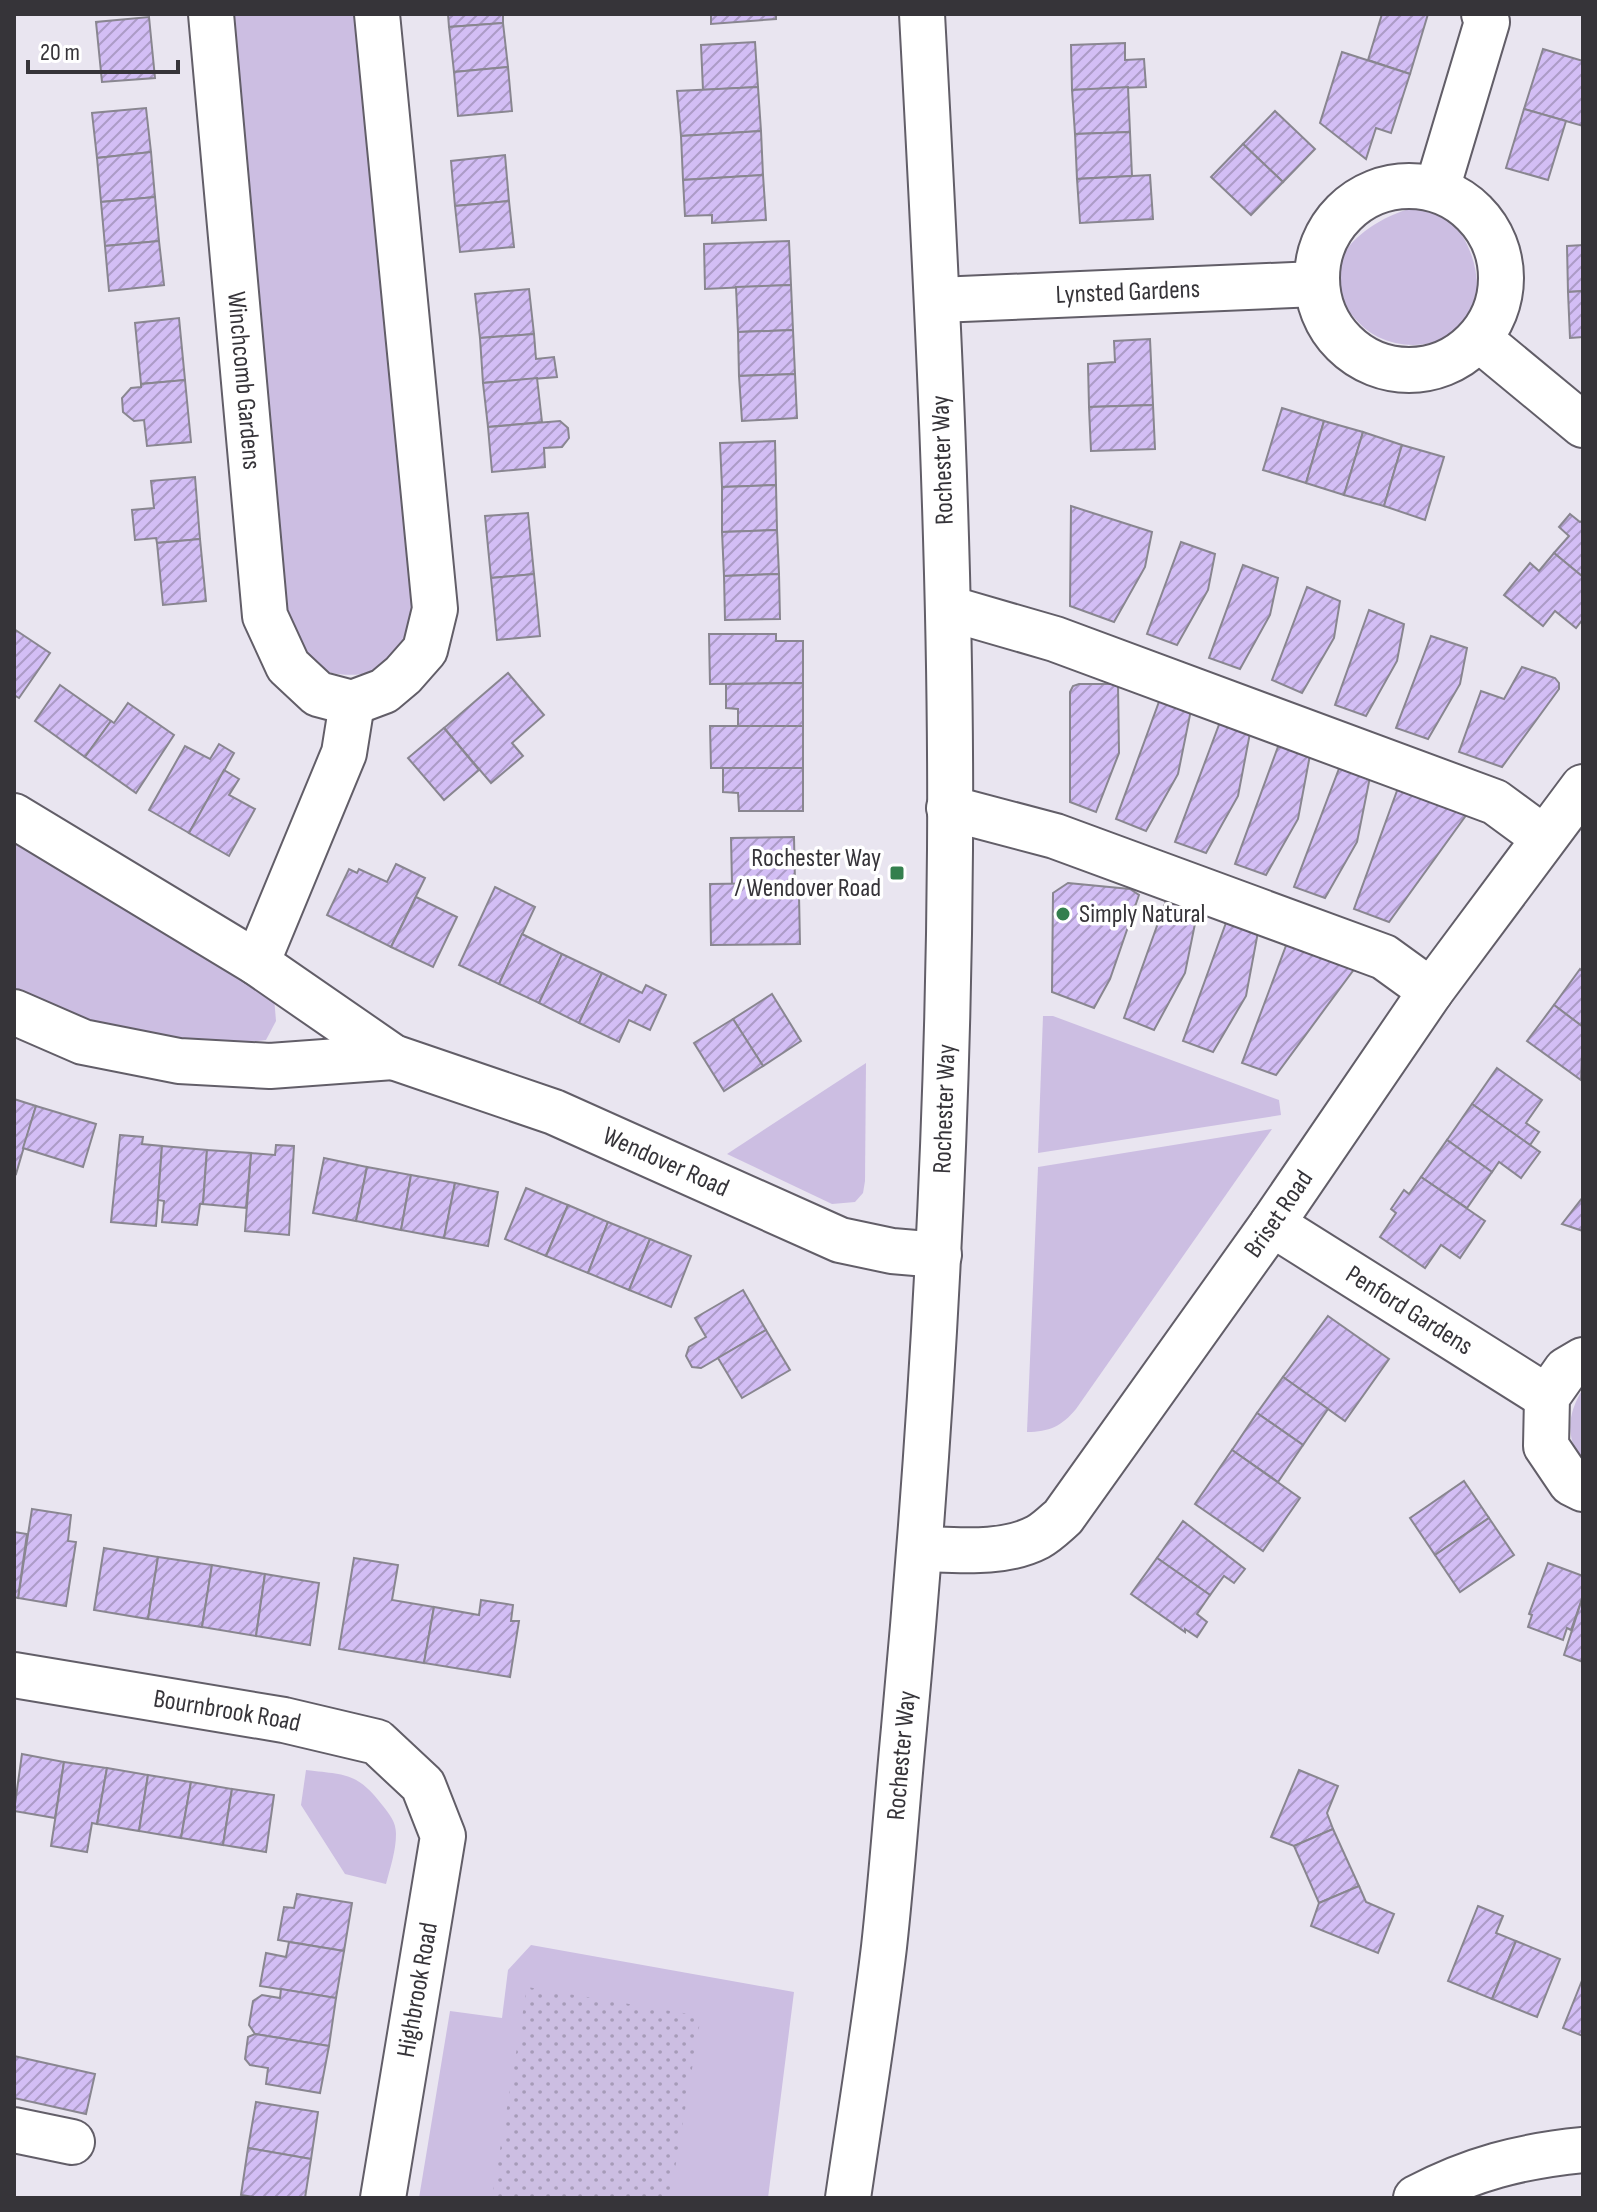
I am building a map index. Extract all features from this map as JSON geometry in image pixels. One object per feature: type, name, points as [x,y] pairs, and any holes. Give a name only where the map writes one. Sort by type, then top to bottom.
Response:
[{"type":"street","name":"Winchcomb Gardens","points":[[211,14],[265,616],[288,666],[318,694],[352,703]]},
{"type":"street","points":[[257,963],[344,753],[352,703],[384,691],[403,675],[425,650],[435,609],[377,14]]},
{"type":"street","name":"Rochester Way","points":[[848,2198],[884,1948],[920,1549],[939,1255],[949,808],[948,608],[938,300],[922,14]]},
{"type":"street","points":[[1437,189],[1490,17]]},
{"type":"street","points":[[1407,185],[1437,189],[1464,203],[1475,214],[1485,225],[1499,253],[1502,283],[1495,313],[1479,339],[1455,359],[1426,369],[1395,370],[1365,360],[1340,341],[1324,314],[1316,284],[1319,254],[1332,227],[1352,205],[1378,191],[1407,185]]},
{"type":"street","name":"Lynsted Gardens","points":[[938,300],[1316,284]]},
{"type":"street","points":[[1479,339],[1583,425]]},
{"type":"street","points":[[948,608],[1055,639],[1495,802],[1544,838]]},
{"type":"street","name":"Briset Road","points":[[920,1549],[967,1550],[1014,1546],[1039,1536],[1063,1517],[1272,1224],[1431,991],[1583,787]]},
{"type":"street","points":[[949,808],[1055,836],[1384,957],[1431,991]]},
{"type":"street","name":"Wendover Road","points":[[14,816],[257,963],[393,1057],[554,1112],[840,1240],[892,1251],[939,1255]]},
{"type":"street","name":"Wendover Road","points":[[14,1012],[83,1042],[179,1061],[270,1066],[393,1057]]},
{"type":"street","name":"Penford Gardens","points":[[1272,1224],[1547,1397]]},
{"type":"street","points":[[1583,1360],[1566,1370],[1547,1397],[1546,1446],[1571,1483],[1583,1489]]},
{"type":"street","name":"Bournbrook Road","points":[[14,1675],[284,1720],[377,1742],[423,1785]]},
{"type":"street","name":"Highbrook Road","points":[[383,2198],[443,1836],[423,1785]]},
{"type":"street","points":[[14,2130],[72,2142]]},
{"type":"street","points":[[1416,2198],[1447,2182],[1496,2164],[1583,2150]]},
{"type":"shaded area","points":[[226,14],[362,14],[416,628],[393,659],[367,673],[345,675],[316,667],[304,657],[287,633]]},
{"type":"shaded area","points":[[1417,207],[1434,210],[1449,220],[1461,234],[1470,251],[1477,289],[1475,307],[1461,331],[1442,341],[1411,345],[1384,340],[1362,326],[1339,294],[1336,276],[1350,245],[1365,231],[1399,212]]},
{"type":"shaded area","points":[[14,838],[274,997],[276,1021],[266,1040],[201,1043],[169,1040],[106,1027],[14,994]]},
{"type":"shaded area","points":[[1043,1016],[1053,1016],[1279,1100],[1281,1115],[1038,1153]]},
{"type":"shaded area","points":[[866,1063],[865,1181],[863,1193],[855,1202],[832,1204],[727,1154]]},
{"type":"shaded area","points":[[1272,1129],[1076,1409],[1054,1427],[1027,1432],[1038,1167]]},
{"type":"shaded area","points":[[1583,1389],[1583,1464],[1573,1445],[1570,1427],[1573,1408]]},
{"type":"shaded area","points":[[306,1770],[358,1781],[388,1812],[396,1834],[386,1884],[345,1874],[301,1805]]},
{"type":"shaded area","points":[[531,1945],[794,1992],[768,2198],[419,2198],[450,2011],[502,2018],[508,1970]]},
{"type":"shaded area","points":[[527,1987],[701,2016],[670,2198],[492,2198]]},
{"type":"building","points":[[448,14],[503,14],[503,23],[449,27]]},
{"type":"building","points":[[711,14],[776,14],[776,19],[711,24]]},
{"type":"building","points":[[1382,14],[1428,14],[1410,74],[1368,60]]},
{"type":"building","points":[[149,17],[155,78],[102,82],[96,22]]},
{"type":"building","points":[[503,23],[508,67],[454,72],[449,27]]},
{"type":"building","points":[[755,42],[758,87],[703,90],[701,45]]},
{"type":"building","points":[[1125,43],[1125,60],[1144,59],[1146,87],[1072,90],[1071,45]]},
{"type":"building","points":[[1543,49],[1583,61],[1583,126],[1524,109]]},
{"type":"building","points":[[1342,52],[1410,74],[1391,133],[1376,128],[1366,159],[1320,123]]},
{"type":"building","points":[[508,67],[512,111],[458,116],[454,72]]},
{"type":"building","points":[[758,87],[761,131],[681,136],[677,91]]},
{"type":"building","points":[[1128,87],[1130,132],[1075,134],[1072,90]]},
{"type":"building","points":[[146,108],[151,152],[97,158],[92,113]]},
{"type":"building","points":[[1524,109],[1566,121],[1548,180],[1506,168]]},
{"type":"building","points":[[1275,111],[1315,149],[1283,182],[1243,144]]},
{"type":"building","points":[[761,131],[763,175],[683,180],[681,136]]},
{"type":"building","points":[[1130,132],[1132,176],[1077,179],[1075,134]]},
{"type":"building","points":[[1243,144],[1283,182],[1251,215],[1211,177]]},
{"type":"building","points":[[151,152],[155,197],[101,202],[97,158]]},
{"type":"building","points":[[505,155],[509,201],[455,206],[451,161]]},
{"type":"building","points":[[763,175],[766,220],[712,223],[712,215],[685,216],[683,180]]},
{"type":"building","points":[[1150,175],[1153,219],[1080,223],[1077,179]]},
{"type":"building","points":[[155,197],[159,241],[105,246],[101,202]]},
{"type":"building","points":[[509,201],[514,247],[460,252],[455,206]]},
{"type":"building","points":[[159,241],[164,285],[109,291],[105,246]]},
{"type":"building","points":[[789,241],[791,285],[705,289],[704,244]]},
{"type":"building","points":[[1583,245],[1583,291],[1568,292],[1567,246]]},
{"type":"building","points":[[791,285],[793,330],[738,332],[736,287]]},
{"type":"building","points":[[529,289],[534,334],[480,338],[475,294]]},
{"type":"building","points":[[1583,291],[1583,337],[1570,338],[1568,292]]},
{"type":"building","points":[[179,318],[185,380],[141,384],[135,323]]},
{"type":"building","points":[[793,330],[795,374],[739,376],[738,332]]},
{"type":"building","points":[[534,334],[536,359],[554,357],[557,377],[483,383],[480,338]]},
{"type":"building","points":[[1150,339],[1153,405],[1089,407],[1088,364],[1115,362],[1114,341]]},
{"type":"building","points":[[795,374],[797,418],[742,421],[739,376]]},
{"type":"building","points":[[537,378],[542,422],[488,427],[483,383]]},
{"type":"building","points":[[185,380],[191,442],[147,446],[144,420],[134,421],[123,412],[122,398],[131,388],[141,387],[141,384]]},
{"type":"building","points":[[1153,405],[1155,449],[1091,451],[1089,407]]},
{"type":"building","points":[[1282,408],[1324,421],[1306,483],[1263,470]]},
{"type":"building","points":[[560,421],[568,428],[569,438],[562,447],[544,448],[545,467],[492,472],[488,427]]},
{"type":"building","points":[[1324,421],[1363,432],[1344,495],[1306,483]]},
{"type":"building","points":[[1363,432],[1402,445],[1384,506],[1344,495]]},
{"type":"building","points":[[775,441],[776,485],[722,487],[720,443]]},
{"type":"building","points":[[1402,445],[1444,457],[1425,520],[1384,506]]},
{"type":"building","points":[[195,477],[200,539],[157,543],[156,538],[135,540],[132,510],[154,508],[151,481]]},
{"type":"building","points":[[776,485],[777,530],[722,532],[722,487]]},
{"type":"building","points":[[1071,506],[1152,532],[1145,567],[1114,622],[1070,606]]},
{"type":"building","points":[[528,513],[534,574],[491,578],[485,516]]},
{"type":"building","points":[[1570,514],[1580,522],[1583,520],[1583,577],[1554,553],[1569,536],[1559,527]]},
{"type":"building","points":[[777,530],[779,574],[724,576],[722,532]]},
{"type":"building","points":[[200,539],[206,601],[163,605],[157,543]]},
{"type":"building","points":[[1181,542],[1215,554],[1208,590],[1177,645],[1147,634]]},
{"type":"building","points":[[1554,553],[1583,577],[1583,619],[1576,628],[1555,611],[1543,626],[1504,595],[1530,563],[1539,571]]},
{"type":"building","points":[[1243,565],[1278,578],[1270,615],[1240,669],[1209,658]]},
{"type":"building","points":[[534,574],[540,636],[497,640],[491,578]]},
{"type":"building","points":[[779,574],[780,619],[725,620],[724,576]]},
{"type":"building","points":[[1307,587],[1340,601],[1334,638],[1302,693],[1272,680]]},
{"type":"building","points":[[1369,610],[1404,624],[1397,661],[1366,716],[1335,705]]},
{"type":"building","points":[[14,629],[50,653],[19,698],[14,695]]},
{"type":"building","points":[[709,634],[776,634],[776,641],[803,641],[803,683],[710,684]]},
{"type":"building","points":[[1431,636],[1467,648],[1460,684],[1428,739],[1396,728]]},
{"type":"building","points":[[1522,667],[1555,678],[1559,689],[1502,767],[1459,752],[1481,691],[1504,699]]},
{"type":"building","points":[[508,673],[544,715],[512,743],[523,756],[491,783],[444,728]]},
{"type":"building","points":[[803,683],[803,726],[738,726],[738,709],[726,708],[726,684]]},
{"type":"building","points":[[1118,684],[1119,753],[1096,812],[1070,802],[1070,692],[1073,686]]},
{"type":"building","points":[[60,685],[111,721],[85,757],[35,721]]},
{"type":"building","points":[[1160,699],[1191,710],[1178,774],[1146,831],[1116,819]]},
{"type":"building","points":[[128,703],[174,735],[136,793],[85,757]]},
{"type":"building","points":[[1220,722],[1250,733],[1238,796],[1206,853],[1175,842]]},
{"type":"building","points":[[710,726],[803,726],[803,768],[711,768]]},
{"type":"building","points":[[444,728],[479,770],[444,800],[408,758]]},
{"type":"building","points":[[219,744],[234,753],[189,833],[149,810],[185,746],[210,759]]},
{"type":"building","points":[[1279,744],[1310,755],[1298,819],[1266,875],[1235,864]]},
{"type":"building","points":[[1340,766],[1370,777],[1357,842],[1325,898],[1294,887]]},
{"type":"building","points":[[723,768],[803,768],[803,811],[739,811],[738,793],[723,792]]},
{"type":"building","points":[[224,770],[239,779],[229,795],[255,809],[229,856],[189,833]]},
{"type":"building","points":[[1398,788],[1467,814],[1389,922],[1354,909]]},
{"type":"building","points":[[794,837],[795,883],[732,884],[731,838]]},
{"type":"building","points":[[396,864],[425,878],[391,947],[327,915],[349,869],[357,873],[359,869],[387,882]]},
{"type":"building","points":[[795,883],[795,895],[799,895],[800,944],[711,945],[710,884]]},
{"type":"building","points":[[1068,883],[1130,889],[1139,895],[1110,979],[1094,1008],[1052,992],[1053,893]]},
{"type":"building","points":[[495,887],[535,907],[499,984],[459,965]]},
{"type":"building","points":[[416,897],[457,917],[433,967],[391,947]]},
{"type":"building","points":[[1167,898],[1198,909],[1185,973],[1154,1030],[1124,1018]]},
{"type":"building","points":[[1227,920],[1258,932],[1246,996],[1213,1052],[1183,1041]]},
{"type":"building","points":[[522,934],[562,954],[539,1003],[499,984]]},
{"type":"building","points":[[1287,943],[1355,968],[1276,1075],[1242,1063]]},
{"type":"building","points":[[562,954],[602,973],[579,1023],[539,1003]]},
{"type":"building","points":[[1580,969],[1583,972],[1583,1027],[1554,1005]]},
{"type":"building","points":[[602,973],[642,993],[646,985],[666,995],[650,1030],[629,1020],[619,1042],[579,1023]]},
{"type":"building","points":[[772,994],[801,1041],[763,1066],[733,1019]]},
{"type":"building","points":[[1554,1005],[1583,1027],[1581,1080],[1527,1041]]},
{"type":"building","points":[[733,1019],[763,1066],[724,1091],[694,1043]]},
{"type":"building","points":[[1497,1068],[1542,1100],[1526,1123],[1539,1132],[1530,1145],[1472,1104]]},
{"type":"building","points":[[14,1099],[36,1106],[16,1174],[14,1173]]},
{"type":"building","points":[[1472,1104],[1540,1152],[1521,1178],[1499,1162],[1492,1172],[1447,1140]]},
{"type":"building","points":[[36,1106],[96,1124],[83,1167],[23,1148]]},
{"type":"building","points":[[120,1135],[143,1137],[142,1144],[162,1146],[156,1226],[111,1222]]},
{"type":"building","points":[[1447,1140],[1492,1172],[1467,1208],[1421,1177]]},
{"type":"building","points":[[276,1145],[294,1146],[289,1235],[245,1231],[251,1153],[275,1155]]},
{"type":"building","points":[[162,1146],[207,1150],[203,1204],[200,1204],[197,1225],[162,1222],[164,1201],[158,1200]]},
{"type":"building","points":[[207,1150],[251,1153],[246,1208],[203,1204]]},
{"type":"building","points":[[324,1158],[367,1167],[356,1221],[313,1213]]},
{"type":"building","points":[[367,1167],[411,1175],[401,1230],[356,1221]]},
{"type":"building","points":[[411,1175],[455,1183],[444,1238],[401,1230]]},
{"type":"building","points":[[1421,1177],[1485,1221],[1460,1258],[1441,1245],[1425,1268],[1380,1237],[1396,1213],[1391,1209],[1404,1190],[1409,1194]]},
{"type":"building","points":[[455,1183],[498,1192],[488,1246],[444,1238]]},
{"type":"building","points":[[526,1188],[568,1205],[546,1256],[505,1239]]},
{"type":"building","points":[[1583,1197],[1583,1231],[1562,1224]]},
{"type":"building","points":[[568,1205],[608,1222],[588,1273],[546,1256]]},
{"type":"building","points":[[608,1222],[650,1239],[629,1290],[588,1273]]},
{"type":"building","points":[[650,1239],[691,1256],[671,1307],[629,1290]]},
{"type":"building","points":[[743,1290],[766,1330],[701,1368],[692,1367],[686,1356],[689,1347],[706,1337],[695,1318]]},
{"type":"building","points":[[1328,1316],[1389,1359],[1345,1421],[1283,1377]]},
{"type":"building","points":[[766,1330],[790,1370],[742,1398],[718,1358]]},
{"type":"building","points":[[1283,1377],[1328,1409],[1303,1445],[1257,1413]]},
{"type":"building","points":[[1257,1413],[1303,1445],[1278,1482],[1232,1450]]},
{"type":"building","points":[[1232,1450],[1300,1498],[1263,1551],[1195,1504]]},
{"type":"building","points":[[1464,1481],[1489,1518],[1435,1555],[1410,1518]]},
{"type":"building","points":[[32,1509],[71,1515],[68,1541],[76,1542],[66,1606],[18,1598]]},
{"type":"building","points":[[1489,1518],[1514,1555],[1460,1592],[1435,1555]]},
{"type":"building","points":[[1183,1521],[1245,1569],[1234,1583],[1224,1576],[1210,1595],[1157,1558]]},
{"type":"building","points":[[14,1532],[27,1534],[18,1598],[14,1597]]},
{"type":"building","points":[[104,1548],[158,1557],[148,1619],[94,1610]]},
{"type":"building","points":[[158,1557],[212,1565],[202,1627],[148,1619]]},
{"type":"building","points":[[354,1558],[398,1565],[392,1600],[434,1607],[424,1663],[339,1649]]},
{"type":"building","points":[[1157,1558],[1210,1595],[1197,1614],[1207,1622],[1197,1637],[1131,1594]]},
{"type":"building","points":[[1548,1563],[1583,1576],[1583,1596],[1571,1630],[1567,1628],[1563,1640],[1528,1627],[1532,1615],[1529,1614]]},
{"type":"building","points":[[212,1565],[265,1574],[256,1636],[202,1627]]},
{"type":"building","points":[[265,1574],[319,1583],[310,1645],[256,1636]]},
{"type":"building","points":[[1583,1596],[1583,1662],[1564,1655]]},
{"type":"building","points":[[481,1600],[513,1605],[511,1621],[519,1621],[510,1677],[424,1663],[434,1607],[479,1615]]},
{"type":"building","points":[[22,1754],[64,1762],[55,1818],[14,1811]]},
{"type":"building","points":[[64,1762],[107,1768],[97,1824],[92,1823],[87,1852],[51,1846]]},
{"type":"building","points":[[107,1768],[148,1775],[139,1831],[97,1824]]},
{"type":"building","points":[[1299,1770],[1338,1786],[1327,1813],[1333,1829],[1294,1846],[1271,1837]]},
{"type":"building","points":[[148,1775],[191,1782],[181,1838],[139,1831]]},
{"type":"building","points":[[191,1782],[232,1789],[223,1845],[181,1838]]},
{"type":"building","points":[[232,1789],[274,1795],[266,1852],[223,1845]]},
{"type":"building","points":[[1333,1829],[1359,1886],[1319,1903],[1294,1846]]},
{"type":"building","points":[[1359,1886],[1366,1902],[1394,1914],[1378,1953],[1311,1926],[1319,1903]]},
{"type":"building","points":[[297,1894],[352,1903],[344,1951],[278,1940],[284,1907],[294,1908]]},
{"type":"building","points":[[1478,1906],[1503,1916],[1496,1933],[1516,1941],[1492,1999],[1448,1981]]},
{"type":"building","points":[[1516,1941],[1560,1959],[1537,2017],[1492,1999]]},
{"type":"building","points":[[289,1942],[344,1951],[336,1998],[260,1986],[266,1953],[286,1957]]},
{"type":"building","points":[[1583,1978],[1583,2036],[1563,2028]]},
{"type":"building","points":[[281,1989],[336,1998],[329,2046],[255,2034],[249,2025],[253,2001],[262,1995],[280,1998]]},
{"type":"building","points":[[255,2034],[329,2046],[320,2093],[266,2084],[268,2068],[250,2065],[245,2059],[248,2037]]},
{"type":"building","points":[[14,2056],[95,2074],[86,2114],[14,2098]]},
{"type":"building","points":[[256,2102],[318,2112],[311,2159],[248,2148]]},
{"type":"building","points":[[248,2148],[311,2159],[305,2198],[241,2195]]},
{"type":"place","name":"Rochester Way / Wendover Road","points":[[897,873]]},
{"type":"place","name":"Simply Natural","points":[[1063,914]]}]
